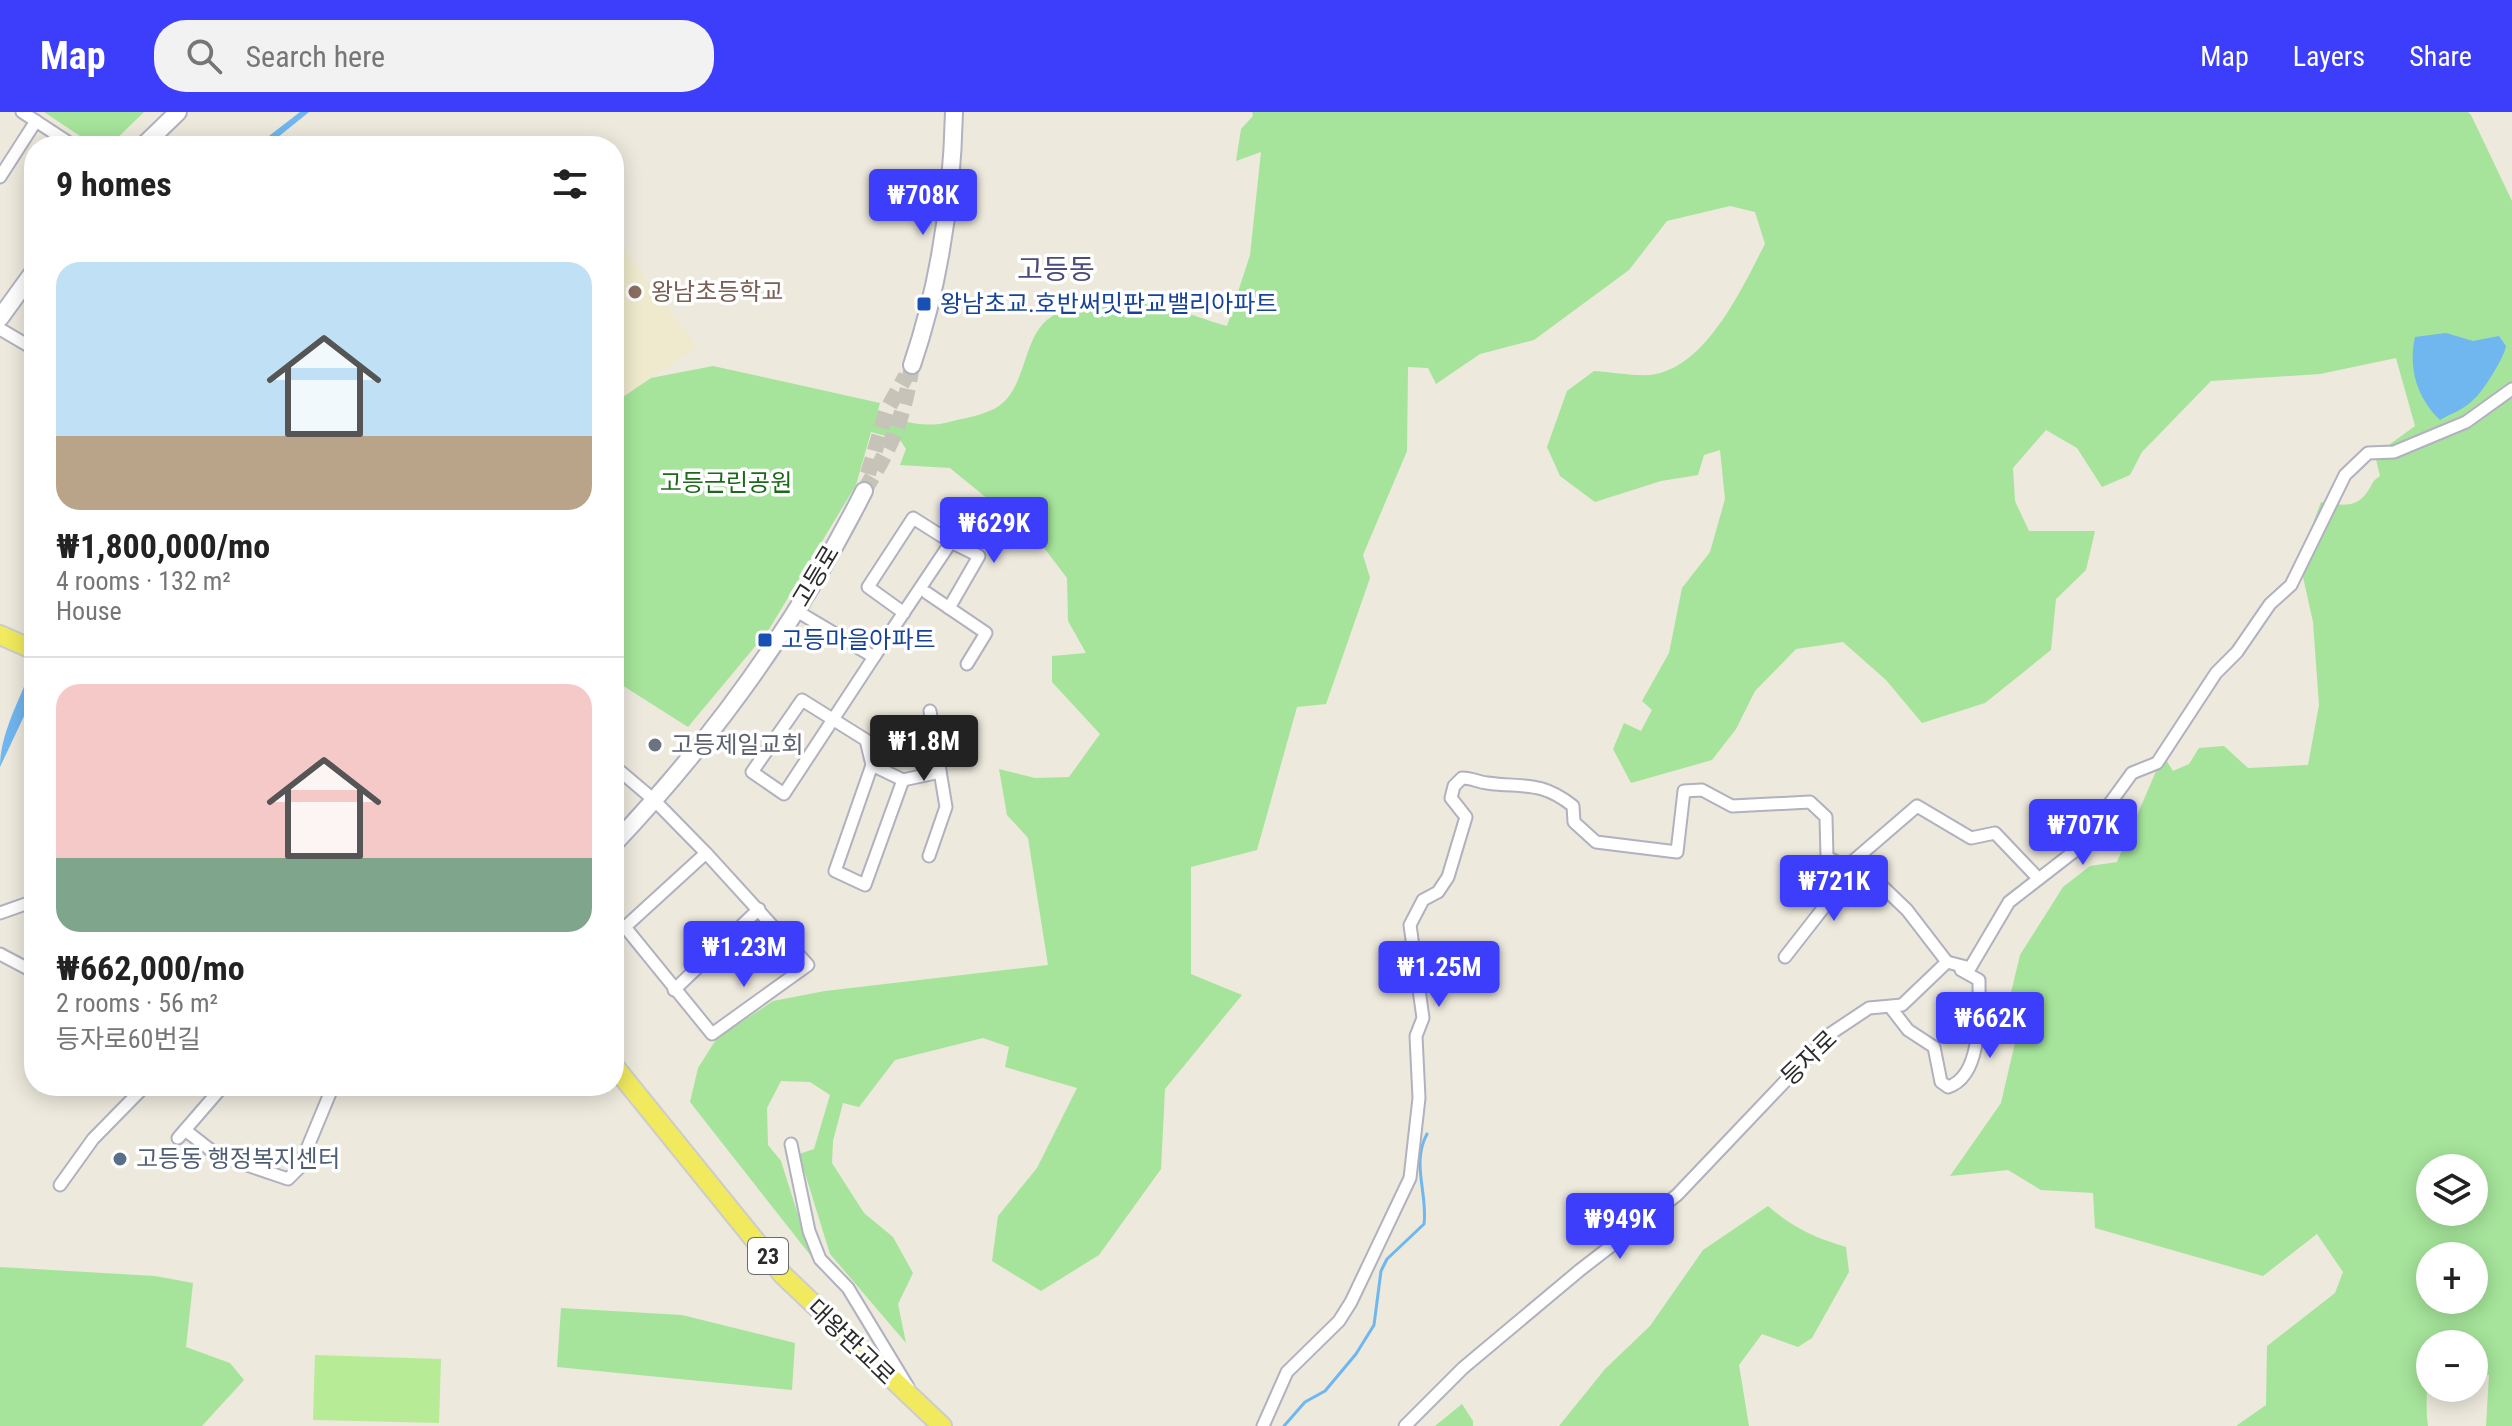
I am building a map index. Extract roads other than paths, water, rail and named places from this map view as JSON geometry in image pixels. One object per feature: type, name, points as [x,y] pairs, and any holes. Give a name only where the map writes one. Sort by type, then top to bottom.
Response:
[{"type":"main road","points":[[0,635],[24,646]]},
{"type":"main road","name":"대왕판교로","points":[[624,1078],[783,1275],[942,1426]]},
{"type":"street","points":[[22,112],[59,136]]},
{"type":"street","points":[[153,136],[178,112]]},
{"type":"street","points":[[912,365],[940,264],[952,173],[954,112]]},
{"type":"street","points":[[26,136],[36,121]]},
{"type":"street","points":[[0,177],[24,140]]},
{"type":"street","points":[[0,318],[24,285]]},
{"type":"street","points":[[0,329],[24,343]]},
{"type":"street","points":[[1947,962],[1970,968],[1980,956],[1999,914],[2037,877],[2076,850],[2132,773],[2157,763],[2192,709],[2270,604],[2291,585],[2345,475],[2368,453],[2394,452],[2466,422],[2512,389]]},
{"type":"street","name":"고등로","points":[[624,833],[688,764],[795,610],[864,491]]},
{"type":"street","points":[[904,613],[868,587],[913,518],[979,556],[949,608]]},
{"type":"street","points":[[903,780],[865,885],[835,871],[872,765],[866,740],[833,720],[802,700],[752,772],[784,794],[833,720],[874,657],[951,542]]},
{"type":"street","points":[[927,593],[986,633],[967,664]]},
{"type":"street","points":[[795,610],[874,657]]},
{"type":"street","points":[[929,856],[946,807],[930,711]]},
{"type":"street","points":[[872,765],[903,780],[940,772]]},
{"type":"street","points":[[624,774],[706,853],[808,965],[712,1034],[625,927],[706,853]]},
{"type":"street","points":[[1263,1426],[1287,1372],[1339,1321],[1351,1302],[1410,1178],[1419,1098],[1416,1036],[1423,1018],[1410,925],[1423,900],[1438,892],[1448,877],[1456,855],[1466,817],[1451,798],[1454,786],[1462,778],[1476,778],[1484,783],[1521,783],[1567,801],[1573,806],[1574,822],[1596,842],[1677,852],[1684,791],[1702,790],[1732,806],[1810,802],[1826,817],[1827,857],[1844,869],[1882,886],[1907,910],[1947,962],[1979,980],[1976,1046],[1972,1062],[1957,1084],[1948,1087],[1941,1082],[1934,1047],[1908,1030],[1891,1008]]},
{"type":"street","points":[[1785,957],[1828,902],[1844,869],[1917,806],[1971,838],[1995,833],[2037,877]]},
{"type":"street","points":[[0,913],[24,905]]},
{"type":"street","points":[[674,990],[759,909]]},
{"type":"street","points":[[0,954],[24,967]]},
{"type":"street","name":"등자로","points":[[1405,1426],[1463,1368],[1580,1270],[1677,1195],[1830,1034],[1869,1008],[1902,1005],[1947,962]]},
{"type":"street","points":[[60,1185],[93,1139],[135,1096]]},
{"type":"street","points":[[214,1096],[182,1134],[217,1155],[288,1179],[299,1168],[329,1096]]},
{"type":"street","points":[[791,1144],[809,1231],[820,1259],[848,1288],[921,1408]]},
{"type":"water","points":[[300,112],[309,112],[279,136],[269,136]]},
{"type":"water","points":[[2446,333],[2473,341],[2499,336],[2506,346],[2477,396],[2466,406],[2440,420],[2425,402],[2416,382],[2413,349],[2415,337]]},
{"type":"water","points":[[24,687],[24,716],[0,767],[8,727]]},
{"type":"waterway","points":[[1284,1426],[1305,1402],[1325,1391],[1356,1354],[1374,1325],[1381,1271],[1387,1259],[1424,1224],[1420,1156],[1427,1134]]},
{"type":"tunnel","points":[[864,491],[896,431],[912,365]]},
{"type":"tunnel","points":[[868,474],[887,410],[906,376]]},
{"type":"place","name":"왕남초등학교","points":[[635,292]]},
{"type":"place","name":"왕남초교.호반써밋판교밸리아파트","points":[[924,304]]},
{"type":"place","name":"고등마을아파트","points":[[765,640]]},
{"type":"place","name":"고등제일교회","points":[[655,745]]},
{"type":"place","name":"고등동 행정복지센터","points":[[120,1159]]},
{"type":"district","name":"고등동","points":[[1056,269]]},
{"type":"park label","name":"고등근린공원","points":[[726,483]]}]
